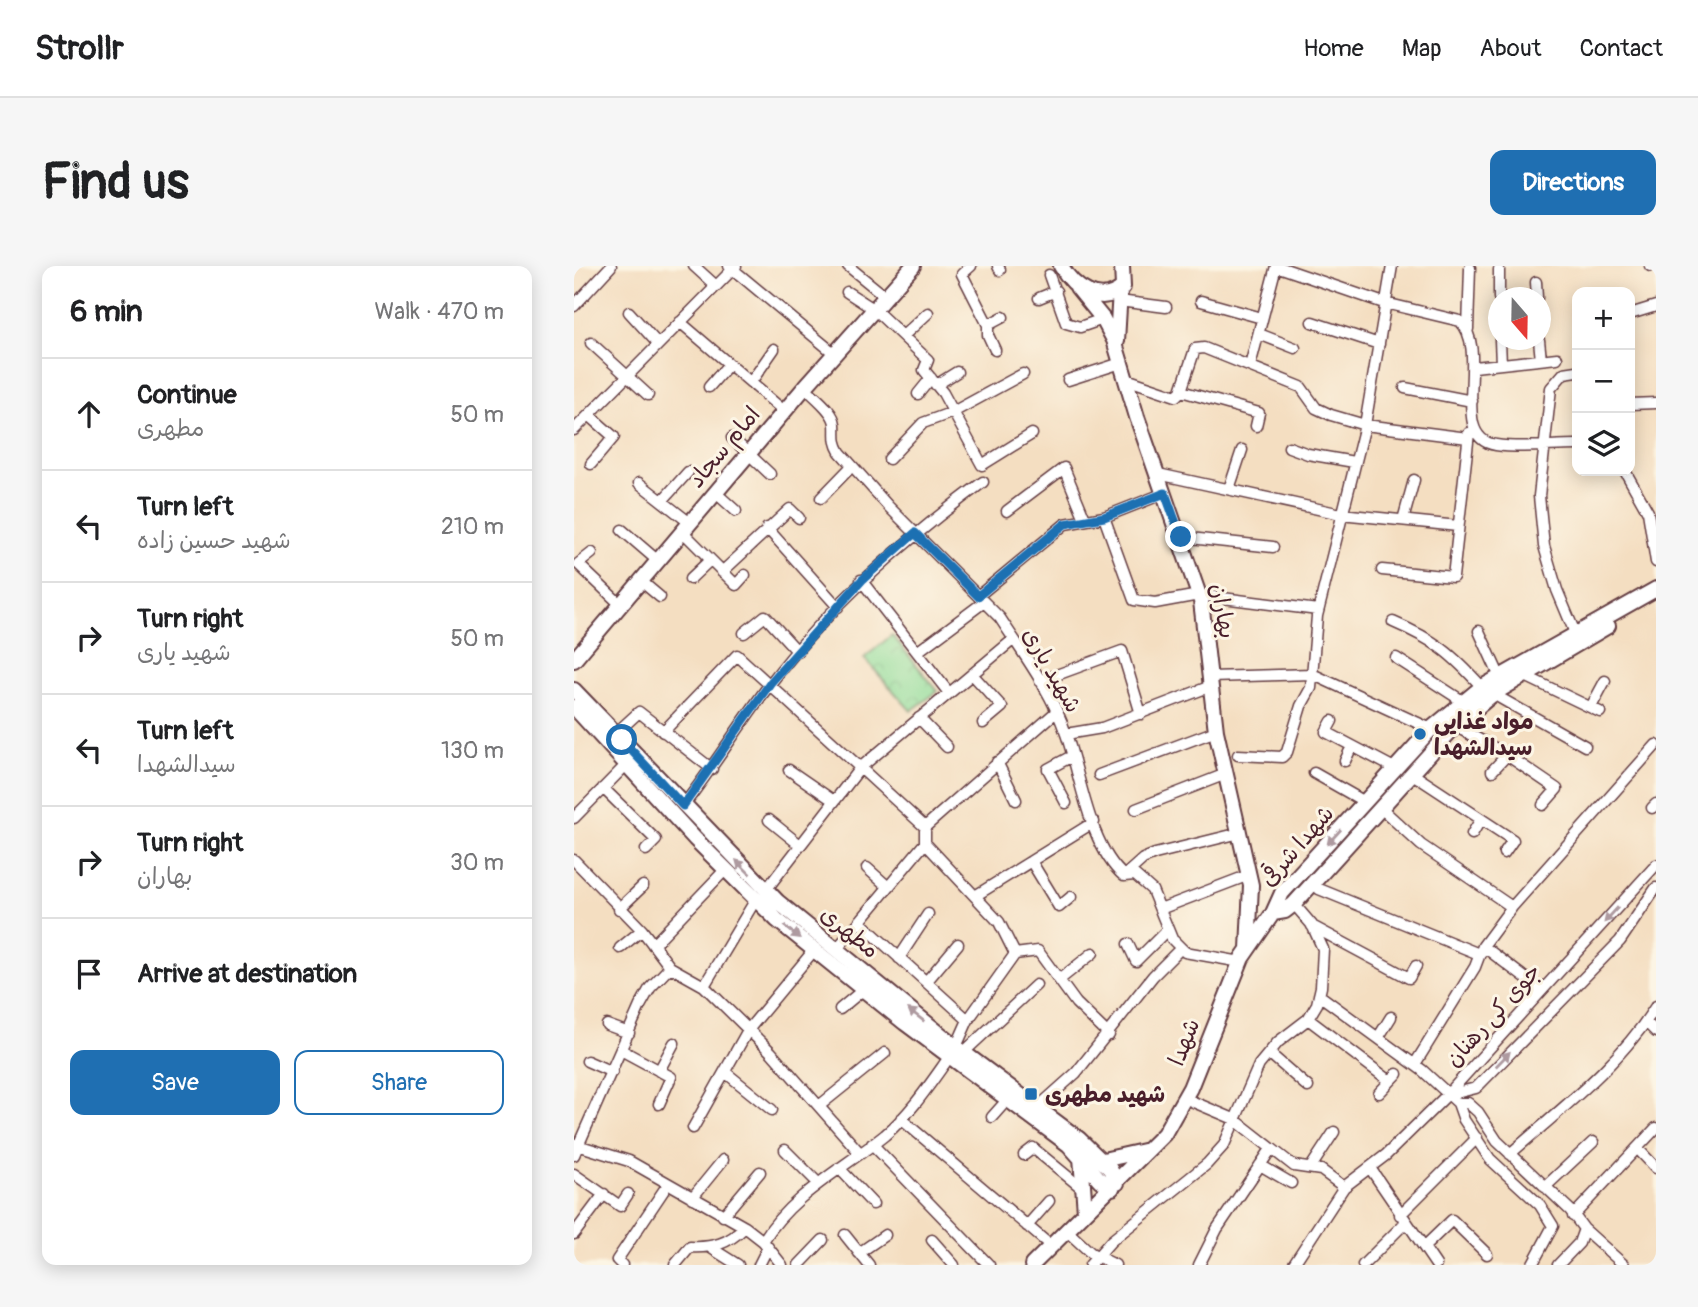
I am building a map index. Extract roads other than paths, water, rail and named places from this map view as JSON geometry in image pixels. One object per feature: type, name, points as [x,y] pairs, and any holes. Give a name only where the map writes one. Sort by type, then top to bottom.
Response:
[{"type":"main road","name":"امام سجاد","points":[[574,660],[804,387],[913,266]]},
{"type":"main road","name":"بهاران","points":[[1120,358],[1120,296],[1125,282],[1122,266]]},
{"type":"main road","name":"بهاران","points":[[1055,271],[1077,287],[1103,319],[1120,358],[1181,537],[1199,595],[1216,730],[1250,880]]},
{"type":"main road","points":[[1077,287],[1088,293],[1120,296]]},
{"type":"main road","name":"شهدا شرقی","points":[[1273,913],[1285,911],[1313,884],[1499,675],[1656,589]]},
{"type":"main road","name":"شهدا شرقی","points":[[1273,913],[1282,894],[1431,729],[1464,702],[1523,674],[1656,599]]},
{"type":"main road","name":"مطهری","points":[[574,690],[815,949],[864,989],[1038,1107],[1103,1160],[1114,1186]]},
{"type":"main road","name":"مطهری","points":[[574,707],[726,869],[836,950],[957,1051],[1008,1099],[1081,1157],[1100,1180],[1114,1186]]},
{"type":"main road","points":[[1250,880],[1273,913]]},
{"type":"main road","points":[[1245,956],[1250,880]]},
{"type":"main road","name":"شهدا","points":[[1032,1265],[1164,1134],[1184,1098],[1245,956],[1273,913]]},
{"type":"main road","points":[[1103,1160],[1150,1150]]},
{"type":"main road","points":[[1081,1157],[1085,1213]]},
{"type":"street","points":[[574,306],[611,266]]},
{"type":"street","points":[[694,266],[716,286]]},
{"type":"street","points":[[849,266],[886,297]]},
{"type":"street","points":[[971,266],[961,274],[988,325],[988,335],[995,350]]},
{"type":"street","points":[[1250,366],[1276,266],[1298,270],[1386,303],[1461,321],[1468,328]]},
{"type":"street","points":[[1238,755],[1282,757],[1287,752],[1301,706],[1311,688],[1318,610],[1365,425],[1392,266]]},
{"type":"street","points":[[574,430],[732,267],[835,354]]},
{"type":"street","points":[[1382,570],[1451,579],[1472,401],[1474,367],[1468,328],[1471,268]]},
{"type":"street","points":[[1499,270],[1499,287]]},
{"type":"street","points":[[1055,271],[1056,291],[1066,323],[1080,327],[1103,319]]},
{"type":"street","points":[[1536,282],[1536,287]]},
{"type":"street","points":[[1039,298],[1056,291]]},
{"type":"street","points":[[847,292],[875,310],[928,360],[924,370],[953,412],[982,465],[1032,434]]},
{"type":"street","points":[[1120,296],[1166,307]]},
{"type":"street","points":[[1201,301],[1262,318]]},
{"type":"street","points":[[1635,312],[1656,306]]},
{"type":"street","points":[[629,312],[658,344]]},
{"type":"street","points":[[902,336],[928,313]]},
{"type":"street","points":[[988,325],[1003,317]]},
{"type":"street","points":[[680,322],[784,411]]},
{"type":"street","points":[[1312,322],[1379,344]]},
{"type":"street","points":[[1259,334],[1294,348]]},
{"type":"street","points":[[591,342],[648,395]]},
{"type":"street","points":[[1126,379],[1176,396],[1181,391],[1195,349],[1204,348],[1301,387],[1316,408],[1365,425],[1468,439]]},
{"type":"street","points":[[751,383],[774,349]]},
{"type":"street","points":[[1500,350],[1501,364]]},
{"type":"street","points":[[1540,350],[1541,360]]},
{"type":"street","points":[[1068,380],[1120,358]]},
{"type":"street","points":[[1474,367],[1557,358]]},
{"type":"street","points":[[709,387],[729,364]]},
{"type":"street","points":[[918,394],[934,382],[957,372]]},
{"type":"street","points":[[1572,372],[1564,373],[1551,388],[1539,496],[1544,546],[1557,590],[1575,633]]},
{"type":"street","points":[[889,459],[923,423],[953,412],[1023,374]]},
{"type":"street","name":"شهید یاری","points":[[804,387],[832,416],[836,425],[834,441],[852,466],[981,599],[1014,639],[1040,681],[1066,734],[1101,844],[1116,869],[1124,876],[1135,875],[1152,891],[1168,929],[1181,948]]},
{"type":"street","points":[[1405,388],[1472,401]]},
{"type":"street","points":[[1181,391],[1259,413],[1256,426]]},
{"type":"street","points":[[1635,404],[1656,403]]},
{"type":"street","points":[[589,415],[614,437],[591,464]]},
{"type":"street","points":[[1470,422],[1479,438],[1494,445],[1572,445]]},
{"type":"street","points":[[732,438],[770,474]]},
{"type":"street","points":[[1289,447],[1308,454],[1354,463]]},
{"type":"street","points":[[1229,489],[1242,450]]},
{"type":"street","points":[[821,498],[852,466]]},
{"type":"street","points":[[1007,511],[1064,468],[1085,519]]},
{"type":"street","points":[[662,501],[688,472]]},
{"type":"street","points":[[1158,474],[1341,514],[1458,526]]},
{"type":"street","points":[[1628,476],[1648,512],[1656,562]]},
{"type":"street","points":[[1404,520],[1414,480]]},
{"type":"street","points":[[683,806],[712,769],[771,682],[862,580],[915,533],[983,482]]},
{"type":"street","points":[[639,483],[662,501],[722,572],[736,584],[745,575]]},
{"type":"street","points":[[716,493],[736,511]]},
{"type":"street","points":[[917,652],[1065,524],[1104,517],[1165,493]]},
{"type":"street","points":[[722,572],[790,509],[799,518]]},
{"type":"street","points":[[1104,517],[1134,600],[1156,603],[1199,595],[1318,610]]},
{"type":"street","points":[[767,528],[838,607]]},
{"type":"street","points":[[622,530],[658,561]]},
{"type":"street","points":[[1181,537],[1273,547]]},
{"type":"street","points":[[592,553],[578,564],[621,605]]},
{"type":"street","points":[[690,579],[710,560]]},
{"type":"street","points":[[862,580],[949,693]]},
{"type":"street","points":[[641,582],[660,597]]},
{"type":"street","points":[[744,633],[765,616],[798,652]]},
{"type":"street","points":[[1393,622],[1430,638],[1453,656],[1487,690],[1585,746]]},
{"type":"street","points":[[1479,631],[1499,675]]},
{"type":"street","points":[[704,986],[761,894],[860,768],[1014,639]]},
{"type":"street","points":[[1040,681],[1124,653],[1141,713]]},
{"type":"street","points":[[663,732],[737,654],[771,682],[925,827],[925,843],[886,885],[861,923],[836,950]]},
{"type":"street","points":[[1396,658],[1464,702]]},
{"type":"street","points":[[972,674],[1002,707],[983,723]]},
{"type":"street","points":[[1066,734],[1102,727],[1141,713],[1210,682],[1311,674],[1431,729]]},
{"type":"street","points":[[1523,674],[1595,710],[1605,681]]},
{"type":"street","points":[[615,734],[639,712],[712,769]]},
{"type":"street","points":[[925,827],[1056,712]]},
{"type":"street","points":[[919,718],[947,747]]},
{"type":"street","points":[[1332,721],[1326,732],[1396,769]]},
{"type":"street","points":[[1455,726],[1507,755],[1557,789],[1543,805]]},
{"type":"street","points":[[1099,775],[1216,730]]},
{"type":"street","points":[[1415,1064],[1475,967],[1481,950],[1512,907],[1656,744]]},
{"type":"street","points":[[1345,761],[1352,746]]},
{"type":"street","points":[[1492,771],[1507,755]]},
{"type":"street","points":[[1066,803],[1048,769],[1072,757]]},
{"type":"street","points":[[997,762],[1016,800]]},
{"type":"street","points":[[574,818],[627,764]]},
{"type":"street","points":[[789,770],[834,801]]},
{"type":"street","points":[[1314,772],[1365,802]]},
{"type":"street","points":[[1411,773],[1513,840],[1504,853]]},
{"type":"street","points":[[1136,809],[1226,774]]},
{"type":"street","points":[[603,788],[656,840],[646,850]]},
{"type":"street","points":[[1380,807],[1421,845],[1512,907]]},
{"type":"street","points":[[1472,834],[1481,819]]},
{"type":"street","points":[[769,820],[800,845]]},
{"type":"street","points":[[975,896],[1094,822]]},
{"type":"street","points":[[1124,876],[1143,859],[1155,854],[1240,833]]},
{"type":"street","points":[[925,843],[999,922],[1014,954]]},
{"type":"street","points":[[574,860],[642,930],[670,967],[704,986],[819,1106],[860,1153]]},
{"type":"street","points":[[1031,861],[1059,907],[1071,897]]},
{"type":"street","name":"جوی کی رهنان","points":[[1447,1095],[1656,865]]},
{"type":"street","points":[[867,868],[886,885]]},
{"type":"street","points":[[653,945],[726,869]]},
{"type":"street","points":[[1160,909],[1250,880]]},
{"type":"street","points":[[1313,884],[1319,889],[1481,950],[1541,990]]},
{"type":"street","points":[[619,909],[643,886]]},
{"type":"street","name":"جوی کی رهنان","points":[[1447,1095],[1476,1088],[1620,941],[1656,888]]},
{"type":"street","points":[[1090,1265],[1111,1241],[1207,1164],[1224,1145],[1259,1065],[1308,1019],[1320,995],[1322,949],[1312,925],[1294,904]]},
{"type":"street","points":[[900,958],[928,914]]},
{"type":"street","points":[[861,923],[968,1020]]},
{"type":"street","points":[[1312,925],[1409,978],[1416,966]]},
{"type":"street","points":[[1128,944],[1136,961],[1168,929]]},
{"type":"street","points":[[620,948],[642,930]]},
{"type":"street","points":[[926,982],[958,944]]},
{"type":"street","points":[[1038,1107],[1076,1073],[1109,1035],[1153,976],[1181,948],[1202,957],[1245,956]]},
{"type":"street","points":[[693,1128],[748,1030],[815,949]]},
{"type":"street","points":[[957,1051],[968,1020],[1014,954],[1038,951],[1076,1003],[1109,1035]]},
{"type":"street","points":[[1059,980],[1093,953]]},
{"type":"street","points":[[670,967],[650,988],[576,1149],[629,1161],[745,1227],[765,1244],[782,1265]]},
{"type":"street","points":[[759,1265],[765,1244],[800,1198],[901,1119],[957,1051],[1036,985]]},
{"type":"street","points":[[840,1009],[864,989]]},
{"type":"street","points":[[1320,995],[1415,1064],[1458,1103],[1490,1158],[1550,1217],[1553,1226],[1549,1237],[1532,1265]]},
{"type":"street","points":[[1510,1154],[1579,1093],[1646,1022],[1656,1006]]},
{"type":"street","points":[[1378,1038],[1391,1017]]},
{"type":"street","points":[[1308,1019],[1394,1077],[1379,1093]]},
{"type":"street","points":[[1646,1022],[1656,1032]]},
{"type":"street","points":[[607,1025],[629,1033]]},
{"type":"street","points":[[659,1071],[674,1043]]},
{"type":"street","points":[[621,1050],[671,1077],[659,1104]]},
{"type":"street","points":[[819,1106],[885,1053]]},
{"type":"street","points":[[1269,1053],[1308,1087]]},
{"type":"street","points":[[587,1061],[612,1072]]},
{"type":"street","points":[[725,1072],[772,1110]]},
{"type":"street","points":[[1293,1265],[1344,1187],[1370,1168],[1447,1095]]},
{"type":"street","points":[[1184,1098],[1234,1119],[1294,1166],[1311,1167],[1344,1187]]},
{"type":"street","points":[[992,1117],[1008,1099]]},
{"type":"street","points":[[1458,1103],[1468,1103],[1478,1112],[1497,1141],[1584,1229],[1624,1265]]},
{"type":"street","points":[[901,1119],[1051,1246]]},
{"type":"street","points":[[1573,1216],[1656,1128]]},
{"type":"street","points":[[1311,1167],[1334,1132]]},
{"type":"street","points":[[1363,1265],[1477,1138]]},
{"type":"street","points":[[1545,1187],[1593,1142]]},
{"type":"street","points":[[872,1144],[989,1265]]},
{"type":"street","points":[[1024,1155],[1033,1148],[1083,1189]]},
{"type":"street","points":[[1199,1265],[1217,1229],[1271,1149]]},
{"type":"street","points":[[1637,1149],[1656,1168]]},
{"type":"street","points":[[785,1150],[818,1183]]},
{"type":"street","points":[[692,1198],[723,1160]]},
{"type":"street","points":[[1260,1165],[1291,1183]]},
{"type":"street","points":[[839,1168],[873,1204]]},
{"type":"street","points":[[1370,1168],[1436,1265]]},
{"type":"street","points":[[723,1216],[760,1172]]},
{"type":"street","points":[[574,1174],[620,1206],[628,1194]]},
{"type":"street","points":[[622,1265],[617,1260],[668,1184]]},
{"type":"street","points":[[574,1234],[604,1194]]},
{"type":"street","points":[[1027,1226],[1049,1201]]},
{"type":"street","points":[[1424,1247],[1452,1220],[1487,1254]]},
{"type":"street","points":[[678,1264],[690,1247],[711,1248],[734,1238],[745,1227]]},
{"type":"street","points":[[1558,1265],[1579,1243],[1584,1229]]},
{"type":"street","points":[[1066,1230],[1098,1256],[1115,1265]]},
{"type":"street","points":[[845,1235],[864,1261],[885,1235]]},
{"type":"street","points":[[799,1265],[823,1240]]},
{"type":"street","points":[[932,1240],[954,1265]]},
{"type":"street","points":[[711,1248],[738,1265]]},
{"type":"place","name":"مواد غذایی سیدالشهدا","points":[[1420,734]]},
{"type":"place","name":"شهید مطهری","points":[[1031,1094]]}]
